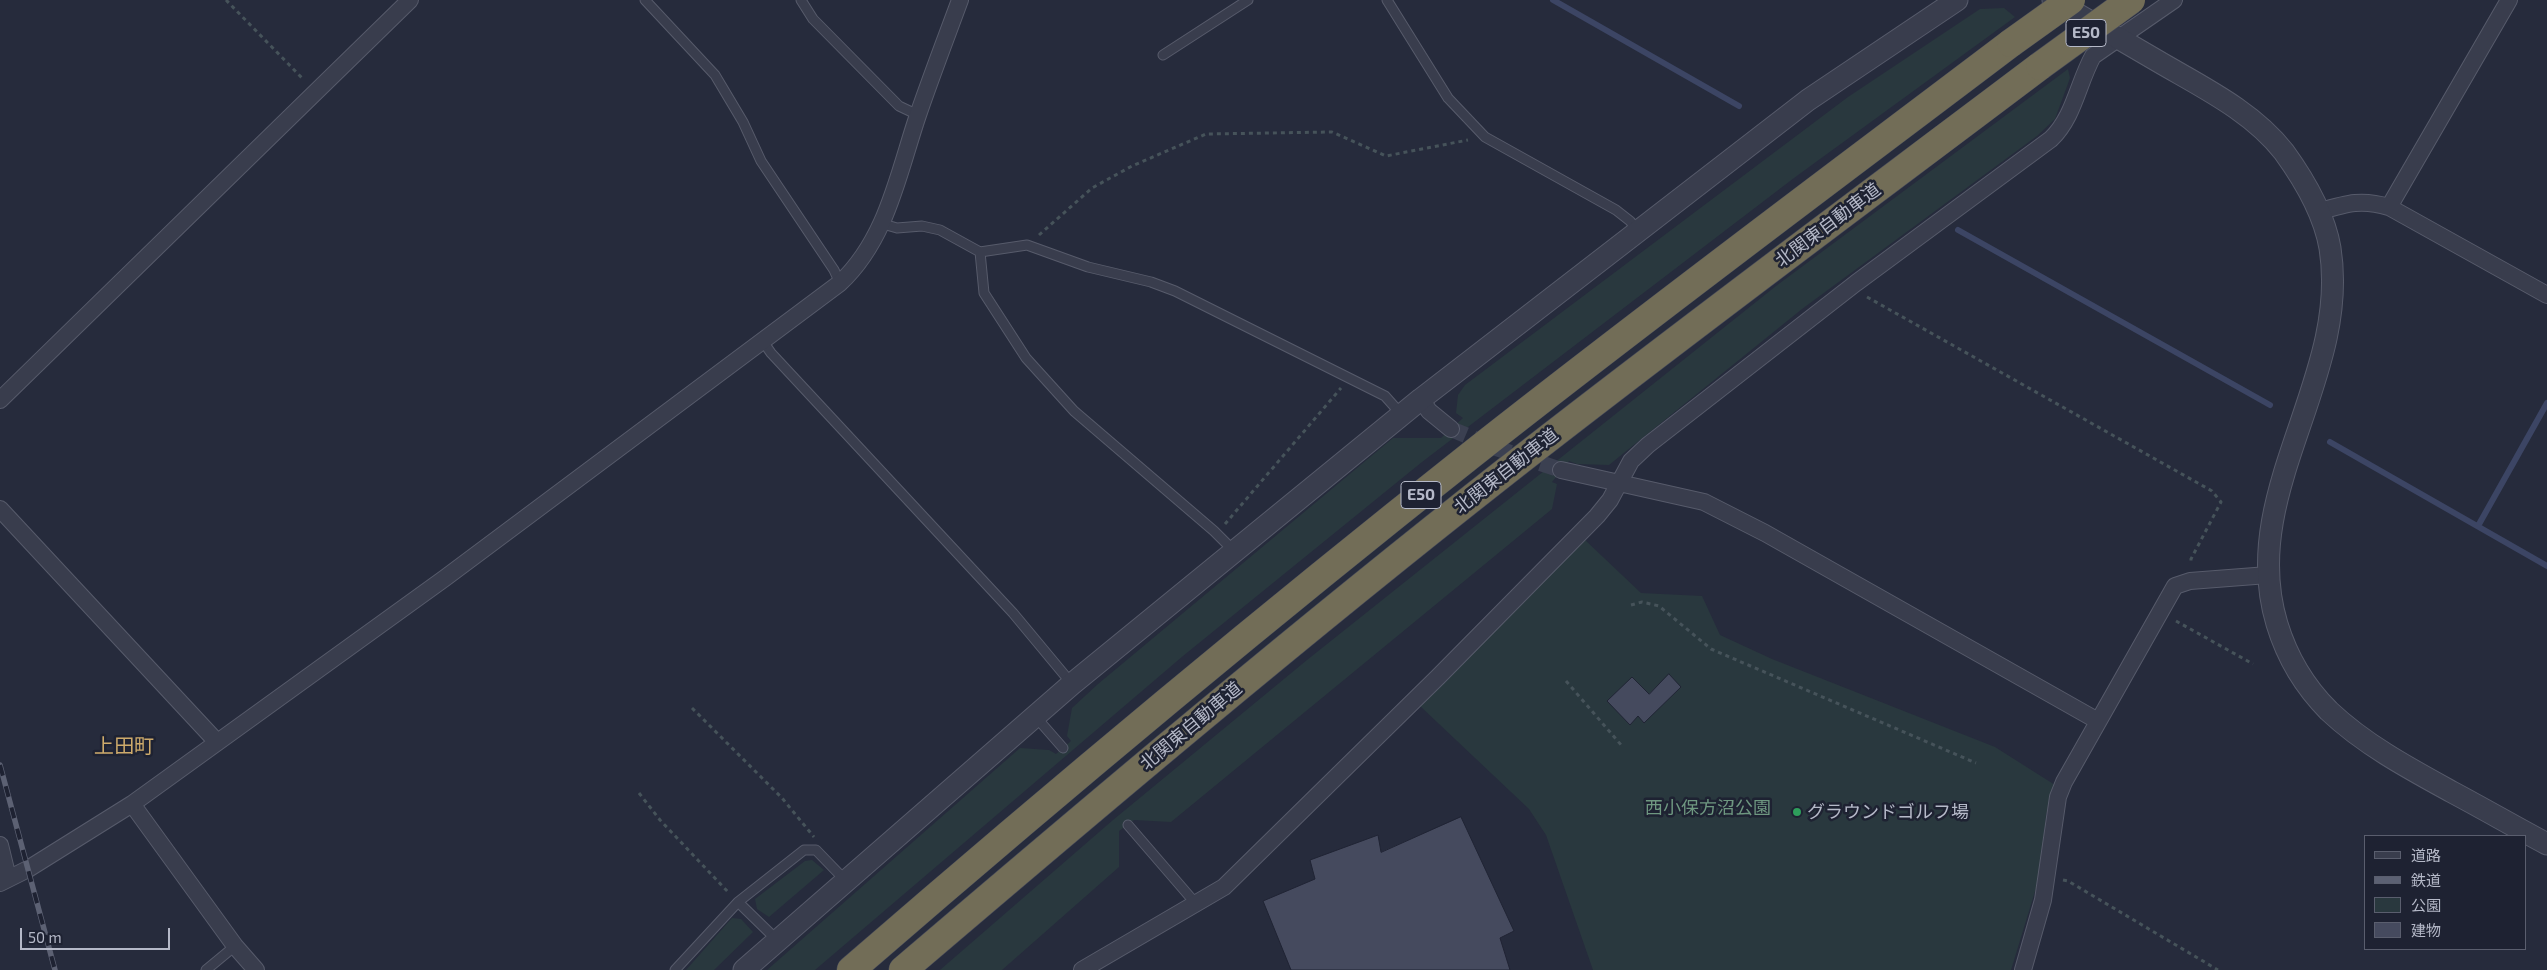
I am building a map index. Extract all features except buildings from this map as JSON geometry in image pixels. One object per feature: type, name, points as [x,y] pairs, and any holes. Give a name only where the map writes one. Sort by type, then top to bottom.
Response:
[{"type":"highway","name":"北関東自動車道","points":[[851,970],[1136,727],[1469,456],[1632,330],[2071,0]]},
{"type":"highway","name":"北関東自動車道","points":[[903,970],[1243,682],[1502,474],[1654,356],[2040,66],[2132,0]]},
{"type":"street","points":[[0,400],[410,0]]},
{"type":"street","points":[[0,845],[4,881],[132,804],[445,578],[840,283],[858,264],[883,224],[918,115],[960,0]]},
{"type":"street","points":[[744,970],[1072,684],[1401,414],[1808,100],[1957,0]]},
{"type":"street","points":[[2053,0],[2218,96],[2252,120],[2282,150],[2321,211],[2330,249],[2331,314],[2317,373],[2273,513],[2269,540],[2268,575],[2272,609],[2281,637],[2297,671],[2329,710],[2370,743],[2405,766],[2547,844]]},
{"type":"street","points":[[1082,970],[1197,905],[1224,887],[1240,873],[1598,516],[1610,500],[1632,461],[1648,445],[1856,283],[2059,131],[2068,117],[2086,68],[2093,56],[2174,0]]},
{"type":"street","points":[[2389,207],[2509,0]]},
{"type":"street","points":[[2321,211],[2348,203],[2367,201],[2389,207],[2547,295]]},
{"type":"street","points":[[1421,399],[1429,411],[1451,429]]},
{"type":"street","points":[[1561,470],[1619,481],[1704,502],[1765,534],[2098,721]]},
{"type":"street","points":[[0,509],[217,742]]},
{"type":"street","points":[[2023,970],[2047,879],[2058,797],[2098,721],[2175,586],[2190,581],[2268,575]]},
{"type":"street","points":[[132,804],[235,946],[256,970]]},
{"type":"lane","points":[[645,0],[716,75],[743,122],[762,161],[834,270],[840,283]]},
{"type":"lane","points":[[801,0],[813,19],[899,106],[918,115]]},
{"type":"lane","points":[[1162,54],[1248,0]]},
{"type":"lane","points":[[1386,0],[1448,98],[1485,137],[1616,210],[1630,221],[1638,232]]},
{"type":"lane","points":[[883,224],[898,228],[922,226],[940,230],[980,252],[1027,245],[1088,267],[1151,282],[1175,291],[1385,396],[1401,414]]},
{"type":"lane","points":[[980,252],[984,292],[1026,358],[1074,412],[1233,550]]},
{"type":"lane","points":[[762,340],[771,354],[1013,612],[1072,684]]},
{"type":"lane","points":[[1035,716],[1063,748]]},
{"type":"lane","points":[[1128,825],[1197,905]]},
{"type":"lane","points":[[675,970],[738,902],[804,850],[816,850],[845,880]]},
{"type":"lane","points":[[738,902],[777,940]]},
{"type":"lane","points":[[206,970],[235,946]]},
{"type":"path","points":[[226,0],[316,93]]},
{"type":"path","points":[[1027,245],[1092,188],[1132,166],[1206,134],[1332,132],[1386,156],[1485,137]]},
{"type":"path","points":[[1856,283],[1866,297],[2212,491],[2221,502],[2191,558],[2190,581]]},
{"type":"path","points":[[1218,535],[1229,518],[1349,378]]},
{"type":"path","points":[[1631,605],[1642,602],[1660,606],[1711,650],[1976,763]]},
{"type":"path","points":[[2160,613],[2253,664]]},
{"type":"path","points":[[1566,681],[1622,746]]},
{"type":"path","points":[[692,708],[782,798],[814,837],[816,850]]},
{"type":"path","points":[[639,793],[660,820],[738,902]]},
{"type":"path","points":[[2047,879],[2068,881],[2218,970]]},
{"type":"green space","points":[[2004,8],[2015,17],[1794,178],[1422,462],[1183,656],[815,970],[767,970],[1020,748],[1049,750],[1056,754],[1071,741],[1067,736],[1072,708],[1098,684],[1393,438],[1441,438],[1463,418],[1456,413],[1458,395],[1465,385],[1848,97],[1980,9]]},
{"type":"green space","points":[[2068,69],[2070,78],[2055,119],[2037,136],[1802,309],[1609,465],[1577,464],[1569,461],[1552,482],[1557,484],[1552,509],[1171,822],[1134,820],[1119,831],[1119,867],[1002,970],[940,970],[1113,820],[1307,660],[1776,286]]},
{"type":"green space","name":"西小保方沼公園","points":[[1584,539],[1641,593],[1702,596],[1720,635],[1772,659],[1995,747],[2055,785],[2046,815],[2040,875],[2011,970],[1593,970],[1546,835],[1529,809],[1420,706]]},
{"type":"green space","points":[[812,860],[824,870],[769,917],[757,909],[755,899],[805,861]]},
{"type":"green space","points":[[732,918],[741,919],[753,932],[714,970],[686,970]]},
{"type":"waterway","points":[[1553,0],[1739,106]]},
{"type":"waterway","points":[[1958,230],[2270,405]]},
{"type":"waterway","points":[[2478,526],[2547,403]]},
{"type":"waterway","points":[[2330,442],[2547,566]]},
{"type":"tunnel","points":[[1451,429],[1496,448],[1561,470]]},
{"type":"railway","points":[[0,765],[55,970]]},
{"type":"place","name":"グラウンドゴルフ場","points":[[1797,812]]},
{"type":"district","name":"上田町","points":[[124,746]]}]
